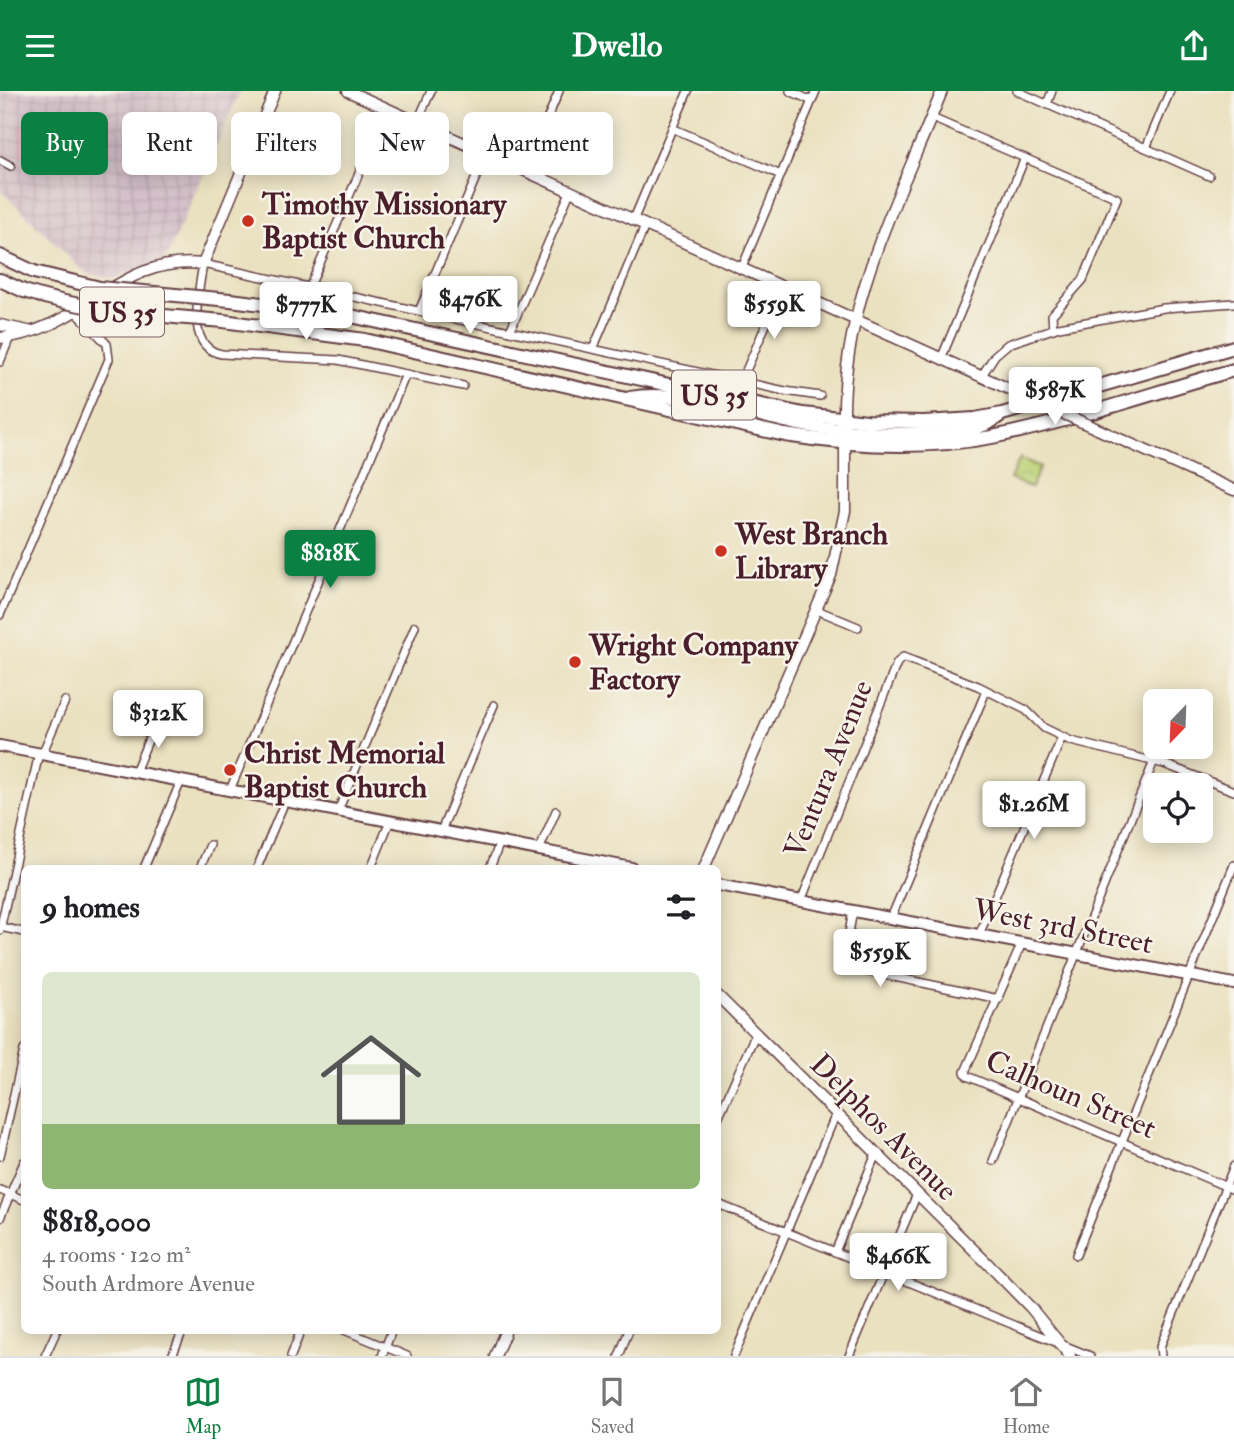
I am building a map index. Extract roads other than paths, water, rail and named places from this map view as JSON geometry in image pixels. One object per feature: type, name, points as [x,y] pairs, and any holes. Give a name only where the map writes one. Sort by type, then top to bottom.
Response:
[{"type":"highway","name":"US 35","points":[[0,256],[34,272],[100,288],[337,313],[803,414],[844,432]]},
{"type":"highway","name":"US 35","points":[[0,280],[24,291],[63,303],[337,335],[625,399],[658,394],[896,445],[992,437],[1234,370]]},
{"type":"highway","points":[[844,432],[908,435],[986,426],[1002,414],[1234,347]]},
{"type":"main road","points":[[0,746],[500,842],[606,865]]},
{"type":"main road","name":"West 3rd Street","points":[[721,885],[1234,984]]},
{"type":"street","points":[[275,91],[202,264],[197,328],[200,341],[208,350],[222,354],[323,358],[463,386]]},
{"type":"street","points":[[348,91],[393,112]]},
{"type":"street","points":[[422,112],[432,91]]},
{"type":"street","points":[[550,112],[559,91]]},
{"type":"street","points":[[633,221],[688,91]]},
{"type":"street","points":[[790,91],[812,101]]},
{"type":"street","points":[[741,270],[816,91]]},
{"type":"street","points":[[705,865],[817,610],[842,535],[846,488],[844,375],[853,321],[869,269],[943,91]]},
{"type":"street","points":[[1017,91],[1209,176]]},
{"type":"street","points":[[1047,104],[1052,91]]},
{"type":"street","points":[[1146,148],[1170,91]]},
{"type":"street","points":[[310,286],[387,109]]},
{"type":"street","points":[[932,118],[1117,198],[1083,280],[1052,315],[1053,329]]},
{"type":"street","points":[[672,128],[781,175]]},
{"type":"street","points":[[941,359],[1025,158]]},
{"type":"street","points":[[0,160],[11,166]]},
{"type":"street","points":[[419,311],[477,175]]},
{"type":"street","points":[[532,175],[1234,490]]},
{"type":"street","points":[[510,331],[570,192]]},
{"type":"street","points":[[593,349],[645,226]]},
{"type":"street","points":[[0,362],[5,338],[51,326],[77,313],[145,269],[175,262],[202,264],[310,286],[741,382],[820,396]]},
{"type":"street","points":[[741,382],[782,288]]},
{"type":"street","points":[[981,377],[1002,348],[1053,329],[1164,308],[1234,303]]},
{"type":"street","points":[[0,615],[109,359],[107,344],[77,313]]},
{"type":"street","points":[[0,325],[32,331]]},
{"type":"street","points":[[230,790],[406,374]]},
{"type":"street","points":[[817,610],[858,627]]},
{"type":"street","points":[[338,811],[415,626]]},
{"type":"street","name":"Ventura Avenue","points":[[801,901],[897,663],[903,657],[947,672],[986,691]]},
{"type":"street","points":[[891,918],[986,691],[1026,710],[1038,724],[1062,737],[1085,746],[1154,761],[1234,791]]},
{"type":"street","points":[[21,932],[0,928],[41,754],[65,701]]},
{"type":"street","points":[[441,831],[494,705]]},
{"type":"street","points":[[135,772],[157,719]]},
{"type":"street","points":[[979,935],[1062,737]]},
{"type":"street","points":[[993,1161],[1154,761]]},
{"type":"street","points":[[145,865],[181,781]]},
{"type":"street","points":[[258,865],[285,801]]},
{"type":"street","points":[[539,850],[556,811]]},
{"type":"street","points":[[372,865],[390,821]]},
{"type":"street","points":[[491,865],[500,842]]},
{"type":"street","points":[[201,865],[210,845]]},
{"type":"street","points":[[1076,1255],[1234,865]]},
{"type":"street","points":[[853,910],[844,962],[847,967],[999,999],[1023,943]]},
{"type":"street","name":"Delphos Avenue","points":[[721,999],[1031,1308],[1070,1356]]},
{"type":"street","name":"Calhoun Street","points":[[999,999],[966,1075],[1230,1188]]},
{"type":"street","points":[[721,1111],[755,1035]]},
{"type":"street","points":[[0,1156],[21,1063]]},
{"type":"street","points":[[734,1356],[836,1114]]},
{"type":"street","points":[[835,1252],[876,1154]]},
{"type":"street","points":[[1161,1356],[1160,1347],[1230,1188],[1234,1166]]},
{"type":"street","points":[[0,1217],[21,1168]]},
{"type":"street","points":[[0,1190],[21,1199]]},
{"type":"street","points":[[849,1356],[917,1194]]},
{"type":"street","points":[[721,1205],[1090,1356]]},
{"type":"street","points":[[45,1356],[55,1334]]},
{"type":"street","points":[[172,1356],[181,1334]]},
{"type":"street","points":[[291,1356],[299,1334]]},
{"type":"street","points":[[354,1334],[407,1356]]},
{"type":"street","points":[[382,1356],[390,1334]]},
{"type":"street","points":[[495,1356],[504,1334]]},
{"type":"street","points":[[618,1356],[627,1334]]},
{"type":"place","name":"Timothy Missionary Baptist Church","points":[[248,221]]},
{"type":"place","name":"West Branch Library","points":[[721,551]]},
{"type":"place","name":"Wright Company Factory","points":[[575,662]]},
{"type":"place","name":"Christ Memorial Baptist Church","points":[[230,770]]}]
